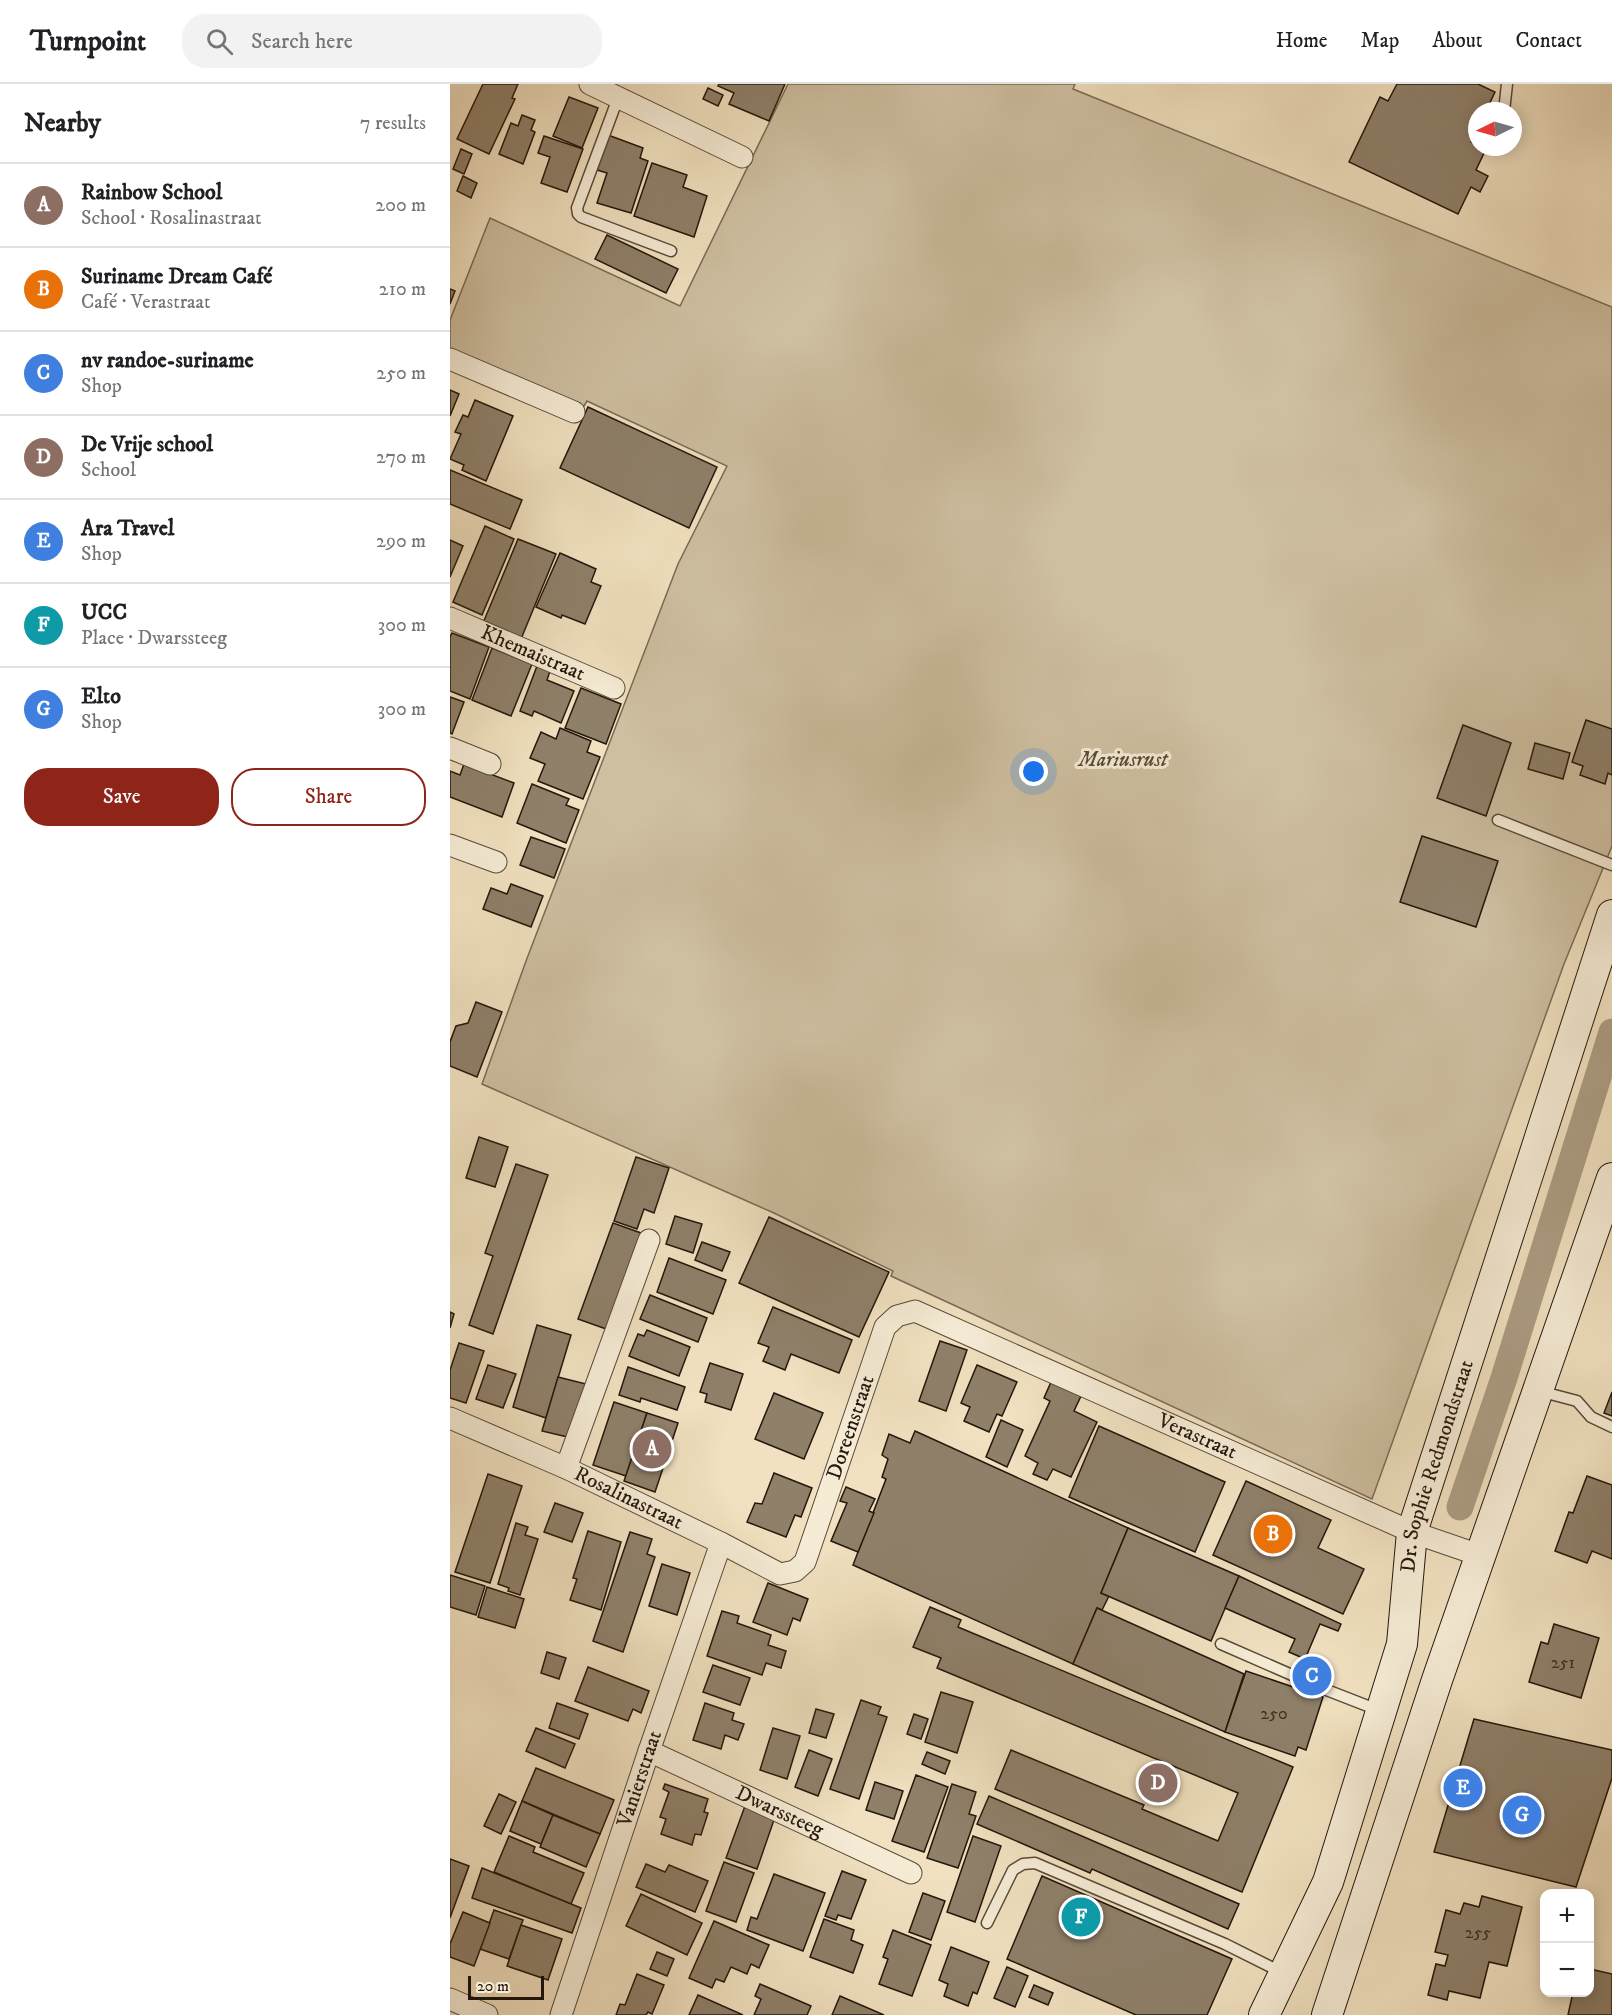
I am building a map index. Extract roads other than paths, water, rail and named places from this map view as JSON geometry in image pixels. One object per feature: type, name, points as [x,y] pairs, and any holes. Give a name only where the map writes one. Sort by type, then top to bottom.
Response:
[{"type":"street","points":[[590,84],[742,158]]},
{"type":"street","points":[[450,359],[574,412]]},
{"type":"street","name":"Khemaistraat","points":[[450,618],[614,688]]},
{"type":"street","points":[[450,748],[489,764]]},
{"type":"street","points":[[450,845],[496,862]]},
{"type":"street","name":"Dr. Sophie Redmondstraat","points":[[1264,2015],[1328,1882],[1402,1644],[1412,1532],[1611,923]]},
{"type":"street","points":[[1327,2015],[1437,1680],[1612,1178]]},
{"type":"street","points":[[566,1468],[649,1240]]},
{"type":"street","name":"Verastraat","points":[[915,1311],[1412,1532],[1482,1556]]},
{"type":"street","name":"Doreenstraat","points":[[805,1562],[885,1327],[897,1316],[915,1311]]},
{"type":"street","name":"Rosalinastraat","points":[[450,1418],[566,1468],[780,1574],[795,1571],[805,1562]]},
{"type":"street","name":"Vanierstraat","points":[[561,2015],[721,1543]]},
{"type":"street","name":"Dwarssteeg","points":[[649,1751],[911,1873]]},
{"type":"street","points":[[450,2000],[487,2015]]},
{"type":"lane","points":[[1505,102],[1507,84]]},
{"type":"lane","points":[[618,98],[577,208],[578,214],[671,251]]},
{"type":"lane","points":[[1498,820],[1612,865]]},
{"type":"lane","points":[[1538,1391],[1577,1401],[1591,1417],[1612,1426]]},
{"type":"lane","points":[[1221,1644],[1381,1711]]},
{"type":"lane","points":[[987,1923],[1013,1870],[1023,1864],[1035,1863],[1224,1944],[1284,1974]]},
{"type":"waterway","points":[[1460,1507],[1504,1378],[1612,1032]]},
{"type":"place","name":"Rainbow School","points":[[652,1449]]},
{"type":"place","name":"Suriname Dream Café","points":[[1273,1534]]},
{"type":"place","name":"nv randoe-suriname","points":[[1312,1676]]},
{"type":"place","name":"De Vrije school","points":[[1158,1783]]},
{"type":"place","name":"Ara Travel","points":[[1463,1788]]},
{"type":"place","name":"Elto","points":[[1522,1815]]},
{"type":"place","name":"UCC","points":[[1081,1917]]},
{"type":"park label","name":"Mariusrust","points":[[1123,760]]}]
